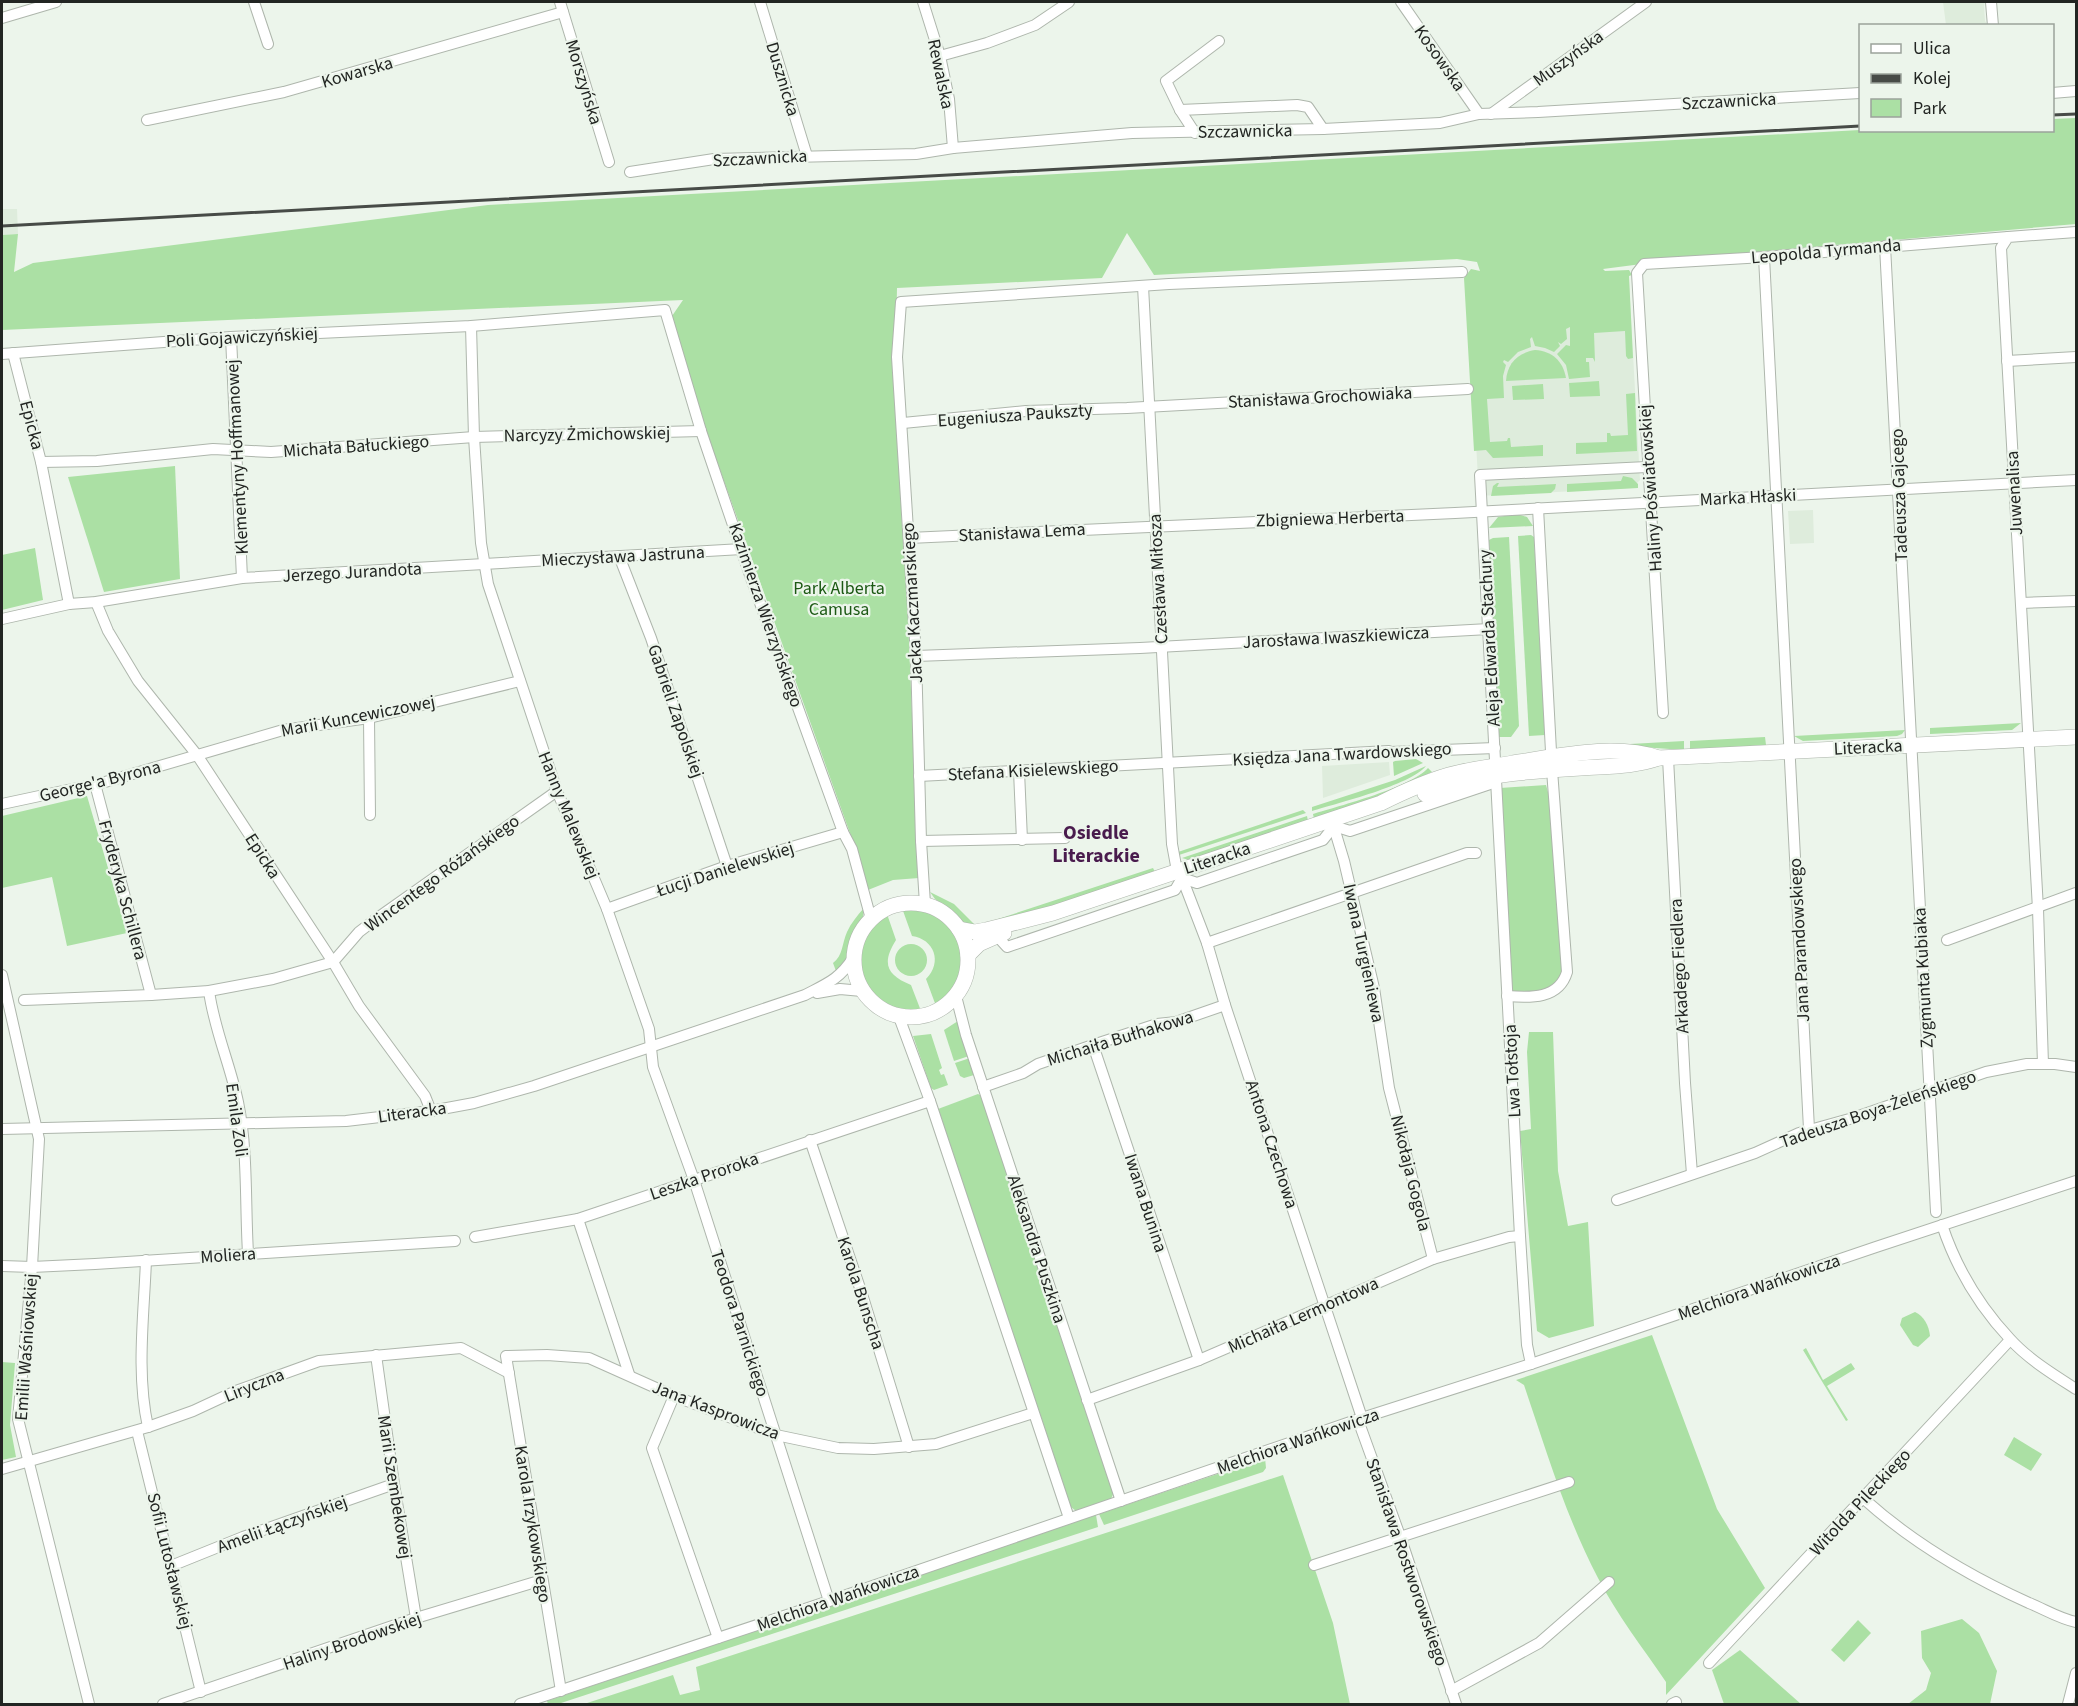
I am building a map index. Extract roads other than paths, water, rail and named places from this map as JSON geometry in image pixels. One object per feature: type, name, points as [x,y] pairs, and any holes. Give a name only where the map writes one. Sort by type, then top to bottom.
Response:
[{"type":"street","points":[[2,18],[56,2]]},
{"type":"street","points":[[254,2],[268,44]]},
{"type":"street","name":"Dusznicka","points":[[760,2],[807,156]]},
{"type":"street","name":"Rewalska","points":[[923,2],[940,56],[950,99],[953,148]]},
{"type":"street","points":[[940,56],[987,43],[1035,25],[1070,2]]},
{"type":"street","name":"Kosowska","points":[[1401,2],[1485,114]]},
{"type":"street","name":"Muszyńska","points":[[1485,114],[1646,2]]},
{"type":"street","points":[[1991,2],[1994,24]]},
{"type":"street","name":"Kowarska","points":[[147,120],[284,93],[562,7]]},
{"type":"street","name":"Morszyńska","points":[[562,7],[609,162]]},
{"type":"street","points":[[1195,133],[1180,110],[1166,81],[1219,41]]},
{"type":"street","points":[[2054,93],[2076,91]]},
{"type":"street","name":"Szczawnicka","points":[[630,172],[714,159],[916,154],[953,148],[1132,133],[1323,129],[1440,123],[1485,114],[1859,93]]},
{"type":"street","points":[[1180,110],[1297,105],[1308,107],[1323,129]]},
{"type":"street","name":"Leopolda Tyrmanda","points":[[1644,264],[1764,257],[2076,232]]},
{"type":"street","name":"Juwenalisa","points":[[2008,237],[2001,248],[2038,909],[2043,1064]]},
{"type":"street","name":"Tadeusza Gajcego","points":[[1886,246],[1911,744]]},
{"type":"street","name":"Jana Parandowskiego","points":[[1764,257],[1809,1129]]},
{"type":"street","name":"Haliny Poświatowskiej","points":[[1644,264],[1637,273],[1663,713]]},
{"type":"street","points":[[1143,286],[1462,272]]},
{"type":"street","name":"Jacka Kaczmarskiego","points":[[926,904],[921,841],[916,656],[903,423],[897,357],[901,302],[1143,286]]},
{"type":"street","name":"Czesława Miłosza","points":[[1143,286],[1173,847],[1179,873]]},
{"type":"street","name":"Poli Gojawiczyńskiej","points":[[2,354],[231,336],[471,326],[665,310]]},
{"type":"street","name":"Kazimierza Wierzyńskiego","points":[[665,310],[701,431],[843,832],[852,849],[870,919]]},
{"type":"street","points":[[471,326],[474,437]]},
{"type":"street","name":"Klementyny Hoffmanowej","points":[[231,336],[238,450],[242,578]]},
{"type":"street","name":"Epicka","points":[[13,353],[41,462],[69,604]]},
{"type":"street","points":[[2007,361],[2076,357]]},
{"type":"street","name":"Stanisława Grochowiaka","points":[[1149,407],[1468,389]]},
{"type":"street","name":"Eugeniusza Paukszty","points":[[903,423],[1026,411],[1149,407]]},
{"type":"street","name":"Narcyzy Żmichowskiej","points":[[474,437],[701,431]]},
{"type":"street","name":"Michała Bałuckiego","points":[[41,462],[97,461],[213,449],[271,452],[474,437]]},
{"type":"street","name":"Hanny Malewskiej","points":[[474,437],[481,543],[488,584],[557,790],[607,909],[649,1029],[652,1046]]},
{"type":"street","name":"Aleja Edwarda Stachury","points":[[1496,775],[1480,476],[1647,467]]},
{"type":"street","name":"Marka Hłaski","points":[[1482,511],[2076,480]]},
{"type":"street","points":[[1508,996],[1547,995],[1561,986],[1567,972],[1551,764],[1538,508]]},
{"type":"street","name":"Zbigniewa Herberta","points":[[1155,526],[1482,511]]},
{"type":"street","name":"Stanisława Lema","points":[[909,538],[1155,526]]},
{"type":"street","name":"Mieczysława Jastruna","points":[[483,564],[742,549]]},
{"type":"street","name":"Gabrieli Zapolskiej","points":[[619,556],[667,682],[727,866]]},
{"type":"street","name":"Jerzego Jurandota","points":[[2,619],[69,604],[96,602],[242,578],[483,564]]},
{"type":"street","points":[[2021,603],[2076,601]]},
{"type":"street","name":"Epicka","points":[[96,602],[108,631],[138,681],[197,755],[333,962],[359,1006],[425,1096],[431,1111]]},
{"type":"street","name":"Jarosława Iwaszkiewicza","points":[[916,656],[1162,647],[1489,629]]},
{"type":"street","name":"Marii Kuncewiczowej","points":[[197,755],[283,730],[369,718],[520,681]]},
{"type":"street","points":[[369,718],[370,815]]},
{"type":"street","name":"Literacka","points":[[959,928],[968,932],[986,930],[1053,913],[1333,823],[1417,786],[1449,775],[1496,775],[1613,752],[1647,754],[1663,758],[2076,737]]},
{"type":"street","name":"Zygmunta Kubiaka","points":[[1911,744],[1936,1212]]},
{"type":"street","name":"Księdza Jana Twardowskiego","points":[[1168,763],[1389,751],[1391,753],[1495,748]]},
{"type":"street","name":"George'a Byrona","points":[[2,804],[95,784],[197,755]]},
{"type":"street","name":"Arkadego Fiedlera","points":[[1663,758],[1692,1174]]},
{"type":"street","name":"Stefana Kisielewskiego","points":[[919,776],[1168,763]]},
{"type":"street","points":[[1019,771],[1022,840]]},
{"type":"street","points":[[1333,823],[1350,831],[1496,775]]},
{"type":"street","name":"Lwa Tołstoja","points":[[1496,775],[1520,1236],[1527,1345],[1531,1364]]},
{"type":"street","name":"Fryderyka Schillera","points":[[95,784],[151,995]]},
{"type":"street","name":"Wincentego Różańskiego","points":[[333,962],[359,932],[557,790]]},
{"type":"street","name":"Iwana Turgieniewa","points":[[1333,823],[1374,987],[1389,1088]]},
{"type":"street","name":"Łucji Danielewskiej","points":[[607,909],[727,866],[843,832]]},
{"type":"street","points":[[921,841],[1065,838]]},
{"type":"street","points":[[1207,943],[1467,853],[1476,853]]},
{"type":"street","points":[[997,936],[1007,947],[1175,890],[1179,873]]},
{"type":"street","name":"Antona Czechowa","points":[[1179,873],[1207,943],[1326,1304],[1360,1419]]},
{"type":"street","points":[[1947,940],[2038,909],[2076,893]]},
{"type":"street","points":[[898,904],[926,904],[944,914],[959,928],[966,941],[969,955],[968,969],[964,983],[947,1006],[926,1016],[899,1017],[885,1012],[872,1003],[862,991],[857,981],[853,958],[859,937],[870,919],[879,912],[898,904]]},
{"type":"street","name":"Literacka","points":[[969,955],[979,944],[1053,913]]},
{"type":"street","name":"Literacka","points":[[805,995],[836,979],[846,970],[853,958]]},
{"type":"street","points":[[24,1000],[209,991],[273,979],[333,962]]},
{"type":"street","name":"Emilii Waśniowskiej","points":[[2,975],[5,1002],[39,1139],[32,1267],[18,1419],[88,1704]]},
{"type":"street","name":"Literacka","points":[[2,1129],[346,1120],[431,1111],[474,1103],[534,1086],[805,995],[840,989],[862,991]]},
{"type":"street","name":"Emila Zoli","points":[[209,991],[214,1021],[231,1075],[242,1124],[248,1253]]},
{"type":"street","name":"Aleksandra Puszkina","points":[[956,996],[966,1035],[1121,1501]]},
{"type":"street","name":"Michaiła Bułhakowa","points":[[983,1087],[1023,1073],[1038,1064],[1093,1045],[1157,1024],[1176,1022],[1226,1005]]},
{"type":"street","points":[[899,1017],[930,1101],[1069,1518]]},
{"type":"street","name":"Iwana Bunina","points":[[1093,1045],[1198,1360]]},
{"type":"street","name":"Teodora Parnickiego","points":[[652,1046],[653,1067],[694,1180],[830,1601]]},
{"type":"street","name":"Tadeusza Boya-Żeleńskiego","points":[[1617,1200],[1755,1153],[1809,1129],[1853,1118],[1986,1072],[2043,1064],[2076,1067]]},
{"type":"street","name":"Nikołaja Gogola","points":[[1389,1088],[1433,1259]]},
{"type":"street","name":"Leszka Proroka","points":[[475,1237],[579,1219],[930,1101]]},
{"type":"street","name":"Karola Bunscha","points":[[810,1140],[862,1294],[909,1447]]},
{"type":"street","name":"Melchiora Wańkowicza","points":[[520,1704],[830,1601],[1360,1419],[2076,1181]]},
{"type":"street","points":[[579,1219],[629,1374]]},
{"type":"street","points":[[1942,1225],[1957,1263],[2010,1340],[2076,1389]]},
{"type":"street","name":"Michaiła Lermontowa","points":[[1087,1400],[1198,1360],[1433,1259],[1509,1237],[1520,1236]]},
{"type":"street","name":"Moliera","points":[[2,1266],[32,1267],[455,1241]]},
{"type":"street","name":"Sofii Lutosławskiej","points":[[146,1260],[142,1372],[143,1429],[171,1566],[201,1692]]},
{"type":"street","name":"Witolda Pileckiego","points":[[1709,1663],[2010,1340]]},
{"type":"street","name":"Liryczna","points":[[2,1469],[143,1429],[193,1411],[236,1391],[304,1366],[335,1358],[461,1348],[509,1373]]},
{"type":"street","name":"Jana Kasprowicza","points":[[506,1356],[547,1354],[588,1358],[629,1374],[674,1396],[776,1436],[838,1448],[874,1449],[936,1444],[1033,1413]]},
{"type":"street","name":"Marii Szembekowej","points":[[376,1355],[394,1484],[417,1618]]},
{"type":"street","name":"Karola Irzykowskiego","points":[[506,1356],[561,1691]]},
{"type":"street","points":[[674,1396],[652,1448],[718,1638]]},
{"type":"street","name":"Stanisława Rostworowskiego","points":[[1360,1419],[1456,1704]]},
{"type":"street","points":[[1314,1565],[1569,1482]]},
{"type":"street","name":"Amelii Łączyńskiej","points":[[171,1566],[243,1537],[394,1484]]},
{"type":"street","points":[[1864,1499],[1909,1535],[1952,1565],[2000,1590],[2076,1622]]},
{"type":"street","name":"Haliny Brodowskiej","points":[[163,1704],[417,1618],[542,1580]]},
{"type":"street","points":[[1451,1691],[1539,1643],[1609,1582]]},
{"type":"street","points":[[2068,1704],[2076,1673]]},
{"type":"railway","points":[[2054,115],[2076,114]]},
{"type":"railway","points":[[2,226],[1859,126]]},
{"type":"district","name":"Osiedle Literackie","points":[[1096,844]]},
{"type":"park label","name":"Park Alberta Camusa","points":[[839,598]]}]
